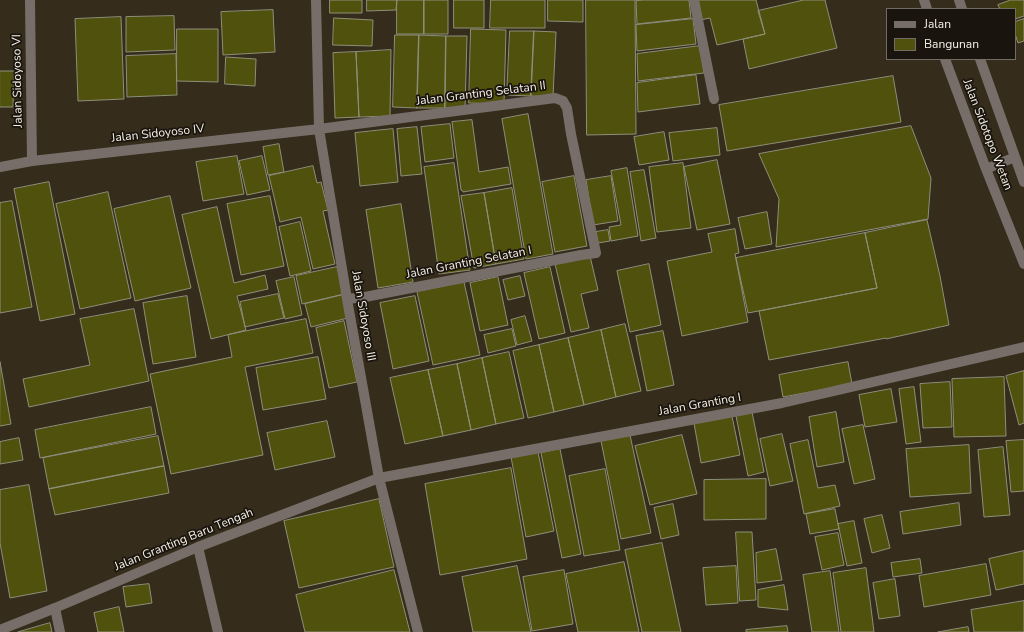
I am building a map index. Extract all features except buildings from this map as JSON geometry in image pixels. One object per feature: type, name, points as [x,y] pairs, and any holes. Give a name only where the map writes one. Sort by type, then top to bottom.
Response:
[{"type":"street","name":"Jalan Sidoyoso VI","points":[[30,0],[32,161]]},
{"type":"street","name":"Jalan Sidoyoso III","points":[[316,0],[319,129],[347,299],[380,478],[418,632]]},
{"type":"street","points":[[694,0],[714,100]]},
{"type":"street","name":"Jalan Sidotopo Wetan","points":[[945,60],[986,169],[1024,264]]},
{"type":"street","name":"Jalan Sidotopo Wetan","points":[[980,60],[1024,182]]},
{"type":"street","name":"Jalan Granting Selatan II","points":[[319,129],[555,98],[563,101],[567,108],[596,253]]},
{"type":"street","name":"Jalan Sidoyoso IV","points":[[0,167],[32,161],[319,129]]},
{"type":"street","points":[[986,169],[1015,157]]},
{"type":"street","name":"Jalan Granting Selatan I","points":[[347,299],[365,297],[489,272],[596,253]]},
{"type":"street","name":"Jalan Granting I","points":[[380,478],[782,403],[1024,347]]},
{"type":"street","name":"Jalan Granting Baru Tengah","points":[[0,630],[198,547],[380,478]]},
{"type":"street","points":[[198,547],[218,632]]},
{"type":"street","points":[[55,608],[60,632]]}]
